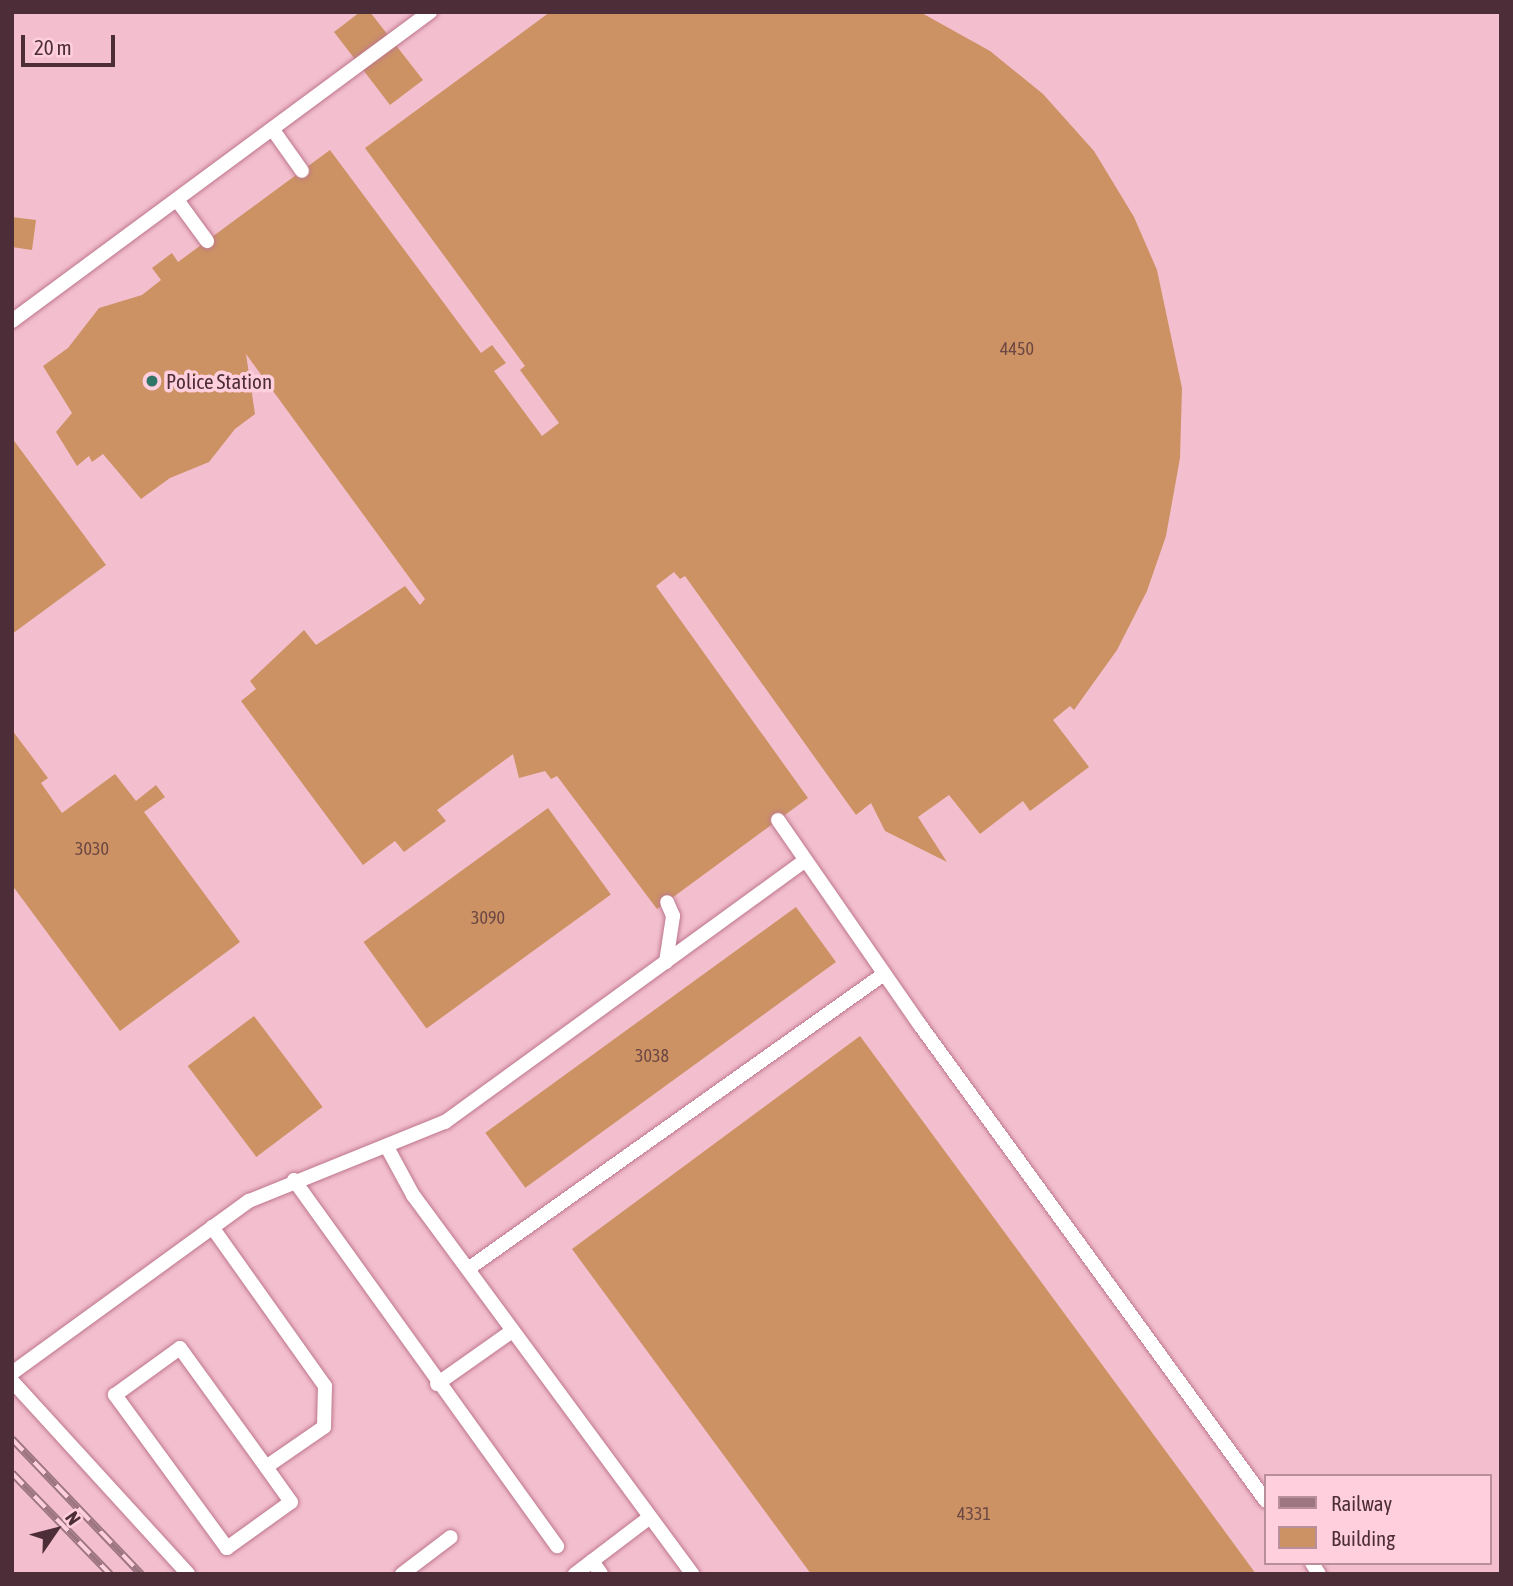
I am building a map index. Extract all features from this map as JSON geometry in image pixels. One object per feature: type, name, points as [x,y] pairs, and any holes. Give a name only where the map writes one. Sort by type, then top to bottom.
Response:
[{"type":"lane","points":[[12,321],[430,12]]},
{"type":"lane","points":[[273,130],[302,171]]},
{"type":"lane","points":[[177,200],[207,241]]},
{"type":"lane","points":[[778,820],[884,974],[1264,1498]]},
{"type":"lane","points":[[12,1373],[248,1201],[294,1180],[387,1147],[453,1116],[805,860]]},
{"type":"lane","points":[[666,962],[673,916],[667,902]]},
{"type":"lane","points":[[468,1269],[884,974]]},
{"type":"lane","points":[[387,1147],[413,1195],[692,1574]]},
{"type":"lane","points":[[294,1180],[438,1384],[557,1546]]},
{"type":"lane","points":[[212,1227],[325,1386],[324,1427],[266,1467]]},
{"type":"lane","points":[[438,1384],[512,1331]]},
{"type":"lane","points":[[180,1348],[266,1467],[292,1502],[227,1548],[115,1395],[180,1348]]},
{"type":"lane","points":[[12,1381],[188,1574]]},
{"type":"lane","points":[[575,1574],[650,1517]]},
{"type":"lane","points":[[402,1574],[451,1537]]},
{"type":"lane","points":[[592,1561],[601,1574]]},
{"type":"shaded area","points":[[12,12],[1501,12],[1501,1574],[12,1574]]},
{"type":"building","points":[[360,12],[370,12],[423,80],[390,105],[334,32]]},
{"type":"building","points":[[550,12],[920,12],[990,51],[1043,94],[1094,151],[1134,217],[1157,270],[1182,388],[1180,458],[1166,536],[1147,591],[1117,650],[1074,710],[1070,706],[1053,720],[1089,767],[1030,811],[1023,801],[980,834],[949,795],[918,817],[947,862],[885,831],[871,803],[856,815],[685,576],[680,579],[674,572],[656,586],[808,798],[657,909],[557,776],[551,779],[545,771],[519,778],[513,754],[437,810],[446,821],[404,852],[395,841],[363,865],[241,701],[256,689],[250,681],[304,630],[316,645],[405,586],[420,605],[425,599],[246,354],[255,414],[235,429],[209,462],[170,478],[141,499],[103,454],[92,462],[89,456],[77,466],[56,432],[72,413],[43,366],[68,348],[99,308],[142,295],[161,280],[152,268],[172,253],[178,262],[330,150],[481,353],[492,345],[506,363],[494,371],[542,436],[559,423],[520,370],[525,366],[365,148]]},
{"type":"building","points":[[12,217],[36,220],[32,250],[12,247]]},
{"type":"building","points":[[12,438],[106,565],[12,634]]},
{"type":"building","points":[[12,730],[48,778],[41,783],[62,813],[115,774],[136,801],[156,785],[165,797],[144,812],[240,942],[120,1031],[12,885]]},
{"type":"building","points":[[548,808],[611,895],[426,1029],[364,942]]},
{"type":"building","points":[[796,907],[836,962],[525,1188],[485,1133]]},
{"type":"building","points":[[254,1016],[323,1107],[256,1157],[188,1066]]},
{"type":"building","points":[[860,1036],[1256,1574],[811,1574],[572,1249]]},
{"type":"railway","points":[[12,1439],[141,1574]]},
{"type":"railway","points":[[12,1473],[110,1574]]},
{"type":"place","name":"Police Station","points":[[152,381]]}]
